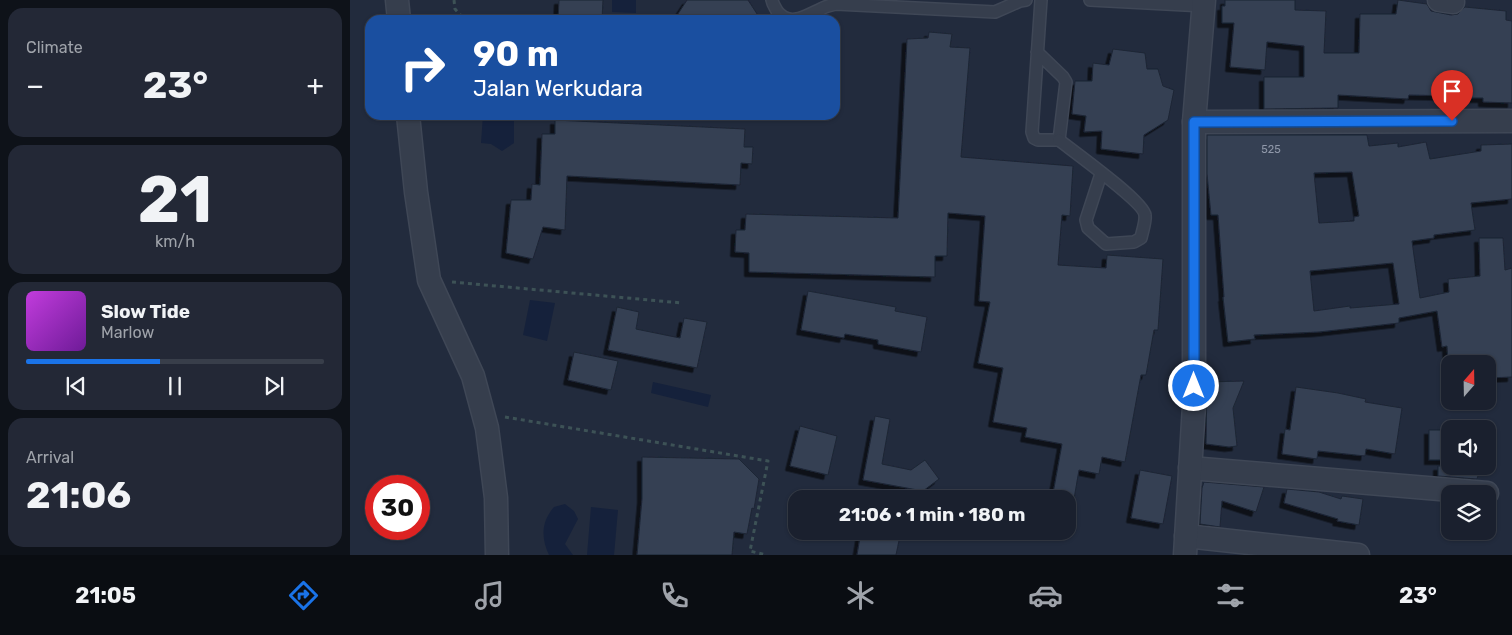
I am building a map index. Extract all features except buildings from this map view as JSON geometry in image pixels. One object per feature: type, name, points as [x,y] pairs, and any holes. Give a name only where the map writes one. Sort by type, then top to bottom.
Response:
[{"type":"street","points":[[397,0],[398,15]]},
{"type":"street","points":[[1204,3],[1194,122],[1194,405],[1185,545],[1358,555]]},
{"type":"street","points":[[409,120],[416,192],[429,280],[472,376],[487,428],[496,498],[497,555]]},
{"type":"street","points":[[1194,122],[1512,120]]},
{"type":"street","points":[[1190,468],[1441,489]]},
{"type":"lane","points":[[772,0],[772,3],[782,15]]},
{"type":"lane","points":[[808,15],[821,8],[836,4],[995,12],[1021,0]]},
{"type":"lane","points":[[1042,0],[1032,135],[1038,140],[1059,140],[1101,174],[1113,181],[1142,208],[1145,215],[1141,238],[1134,242],[1106,244],[1088,228],[1086,220],[1101,174]]},
{"type":"lane","points":[[1090,0],[1204,3]]},
{"type":"lane","points":[[1037,52],[1063,76],[1066,82],[1059,140]]},
{"type":"path","points":[[454,0],[455,9],[460,15]]},
{"type":"path","points":[[429,280],[682,303]]},
{"type":"path","points":[[483,414],[768,461],[750,551],[766,555]]},
{"type":"water","points":[[612,0],[636,0],[636,13],[612,12]]},
{"type":"water","points":[[483,120],[514,120],[514,143],[502,151],[491,144],[481,143]]},
{"type":"water","points":[[530,300],[555,303],[547,341],[523,335]]},
{"type":"water","points":[[653,382],[711,395],[708,407],[651,393]]},
{"type":"water","points":[[565,504],[574,511],[578,519],[565,544],[573,555],[549,555],[544,536],[545,524],[554,507]]},
{"type":"water","points":[[591,507],[618,510],[614,555],[587,555]]},
{"type":"route","points":[[1194,386],[1194,122],[1452,121]]}]
